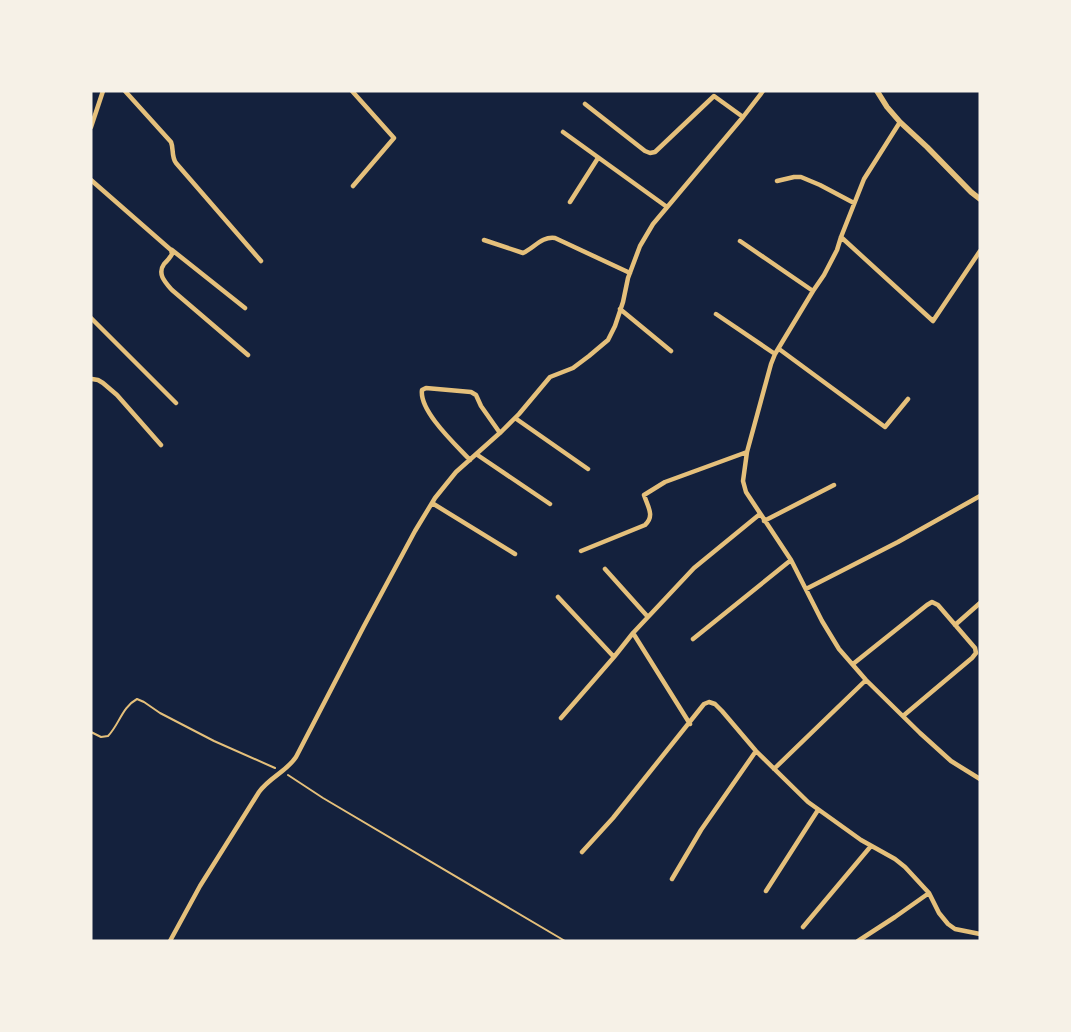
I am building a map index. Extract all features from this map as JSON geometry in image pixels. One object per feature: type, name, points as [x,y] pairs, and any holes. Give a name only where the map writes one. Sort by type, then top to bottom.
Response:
[{"type":"street","points":[[91,127],[93,114],[103,91]]},
{"type":"street","points":[[124,91],[171,142],[173,146],[172,156],[176,163],[261,261]]},
{"type":"street","points":[[352,91],[394,138],[353,186]]},
{"type":"street","points":[[710,91],[743,117]]},
{"type":"street","points":[[170,941],[200,886],[259,792],[265,784],[282,772],[296,757],[415,531],[443,486],[515,418],[550,378],[573,368],[608,340],[615,326],[630,273],[644,238],[653,224],[763,91]]},
{"type":"street","points":[[877,91],[900,122],[971,192],[980,198]]},
{"type":"street","points":[[586,104],[650,153],[655,152],[714,96]]},
{"type":"street","points":[[900,122],[864,179],[837,250],[771,364],[747,452],[743,481],[746,492],[791,560],[822,621],[840,649],[866,680],[951,761],[980,779]]},
{"type":"street","points":[[562,132],[667,207]]},
{"type":"street","points":[[570,202],[598,158]]},
{"type":"street","points":[[776,181],[801,177],[854,204]]},
{"type":"street","points":[[91,180],[171,250],[245,308]]},
{"type":"street","points":[[841,237],[933,321],[980,251]]},
{"type":"street","points":[[484,240],[523,253],[545,238],[555,238],[630,273]]},
{"type":"street","points":[[740,241],[813,291]]},
{"type":"street","points":[[171,250],[172,254],[160,272],[163,279],[172,290],[248,355]]},
{"type":"street","points":[[620,310],[671,350]]},
{"type":"street","points":[[716,314],[776,354]]},
{"type":"street","points":[[91,318],[176,402]]},
{"type":"street","points":[[779,348],[885,427],[908,399]]},
{"type":"street","points":[[91,385],[92,378],[103,383],[117,395],[161,445]]},
{"type":"street","points":[[470,460],[434,421],[422,396],[422,390],[426,388],[471,392],[476,395],[481,406],[500,433]]},
{"type":"street","points":[[515,418],[588,469]]},
{"type":"street","points":[[580,551],[645,525],[650,520],[651,513],[644,495],[665,482],[747,452]]},
{"type":"street","points":[[476,454],[550,504]]},
{"type":"street","points":[[764,521],[834,485]]},
{"type":"street","points":[[806,589],[898,542],[980,496]]},
{"type":"street","points":[[432,503],[515,554]]},
{"type":"street","points":[[561,718],[633,633],[694,568],[760,514]]},
{"type":"street","points":[[693,639],[791,560]]},
{"type":"street","points":[[605,569],[648,617]]},
{"type":"street","points":[[558,597],[614,657]]},
{"type":"street","points":[[853,664],[926,605],[932,602],[938,605],[976,648],[976,653],[903,716]]},
{"type":"street","points":[[955,624],[980,603]]},
{"type":"street","points":[[633,633],[690,724]]},
{"type":"street","points":[[774,769],[866,680]]},
{"type":"street","points":[[582,852],[613,818],[690,724],[704,704],[709,702],[715,704],[756,751],[808,802],[860,840],[895,859],[905,867],[928,893],[939,913],[948,924],[956,929],[980,934]]},
{"type":"street","points":[[672,879],[702,830],[756,751]]},
{"type":"street","points":[[766,891],[818,810]]},
{"type":"street","points":[[803,928],[871,846]]},
{"type":"street","points":[[858,941],[928,893]]},
{"type":"path","points":[[91,732],[102,737],[108,736],[131,702],[137,699],[144,702],[214,741],[292,776],[323,798],[565,941]]}]
